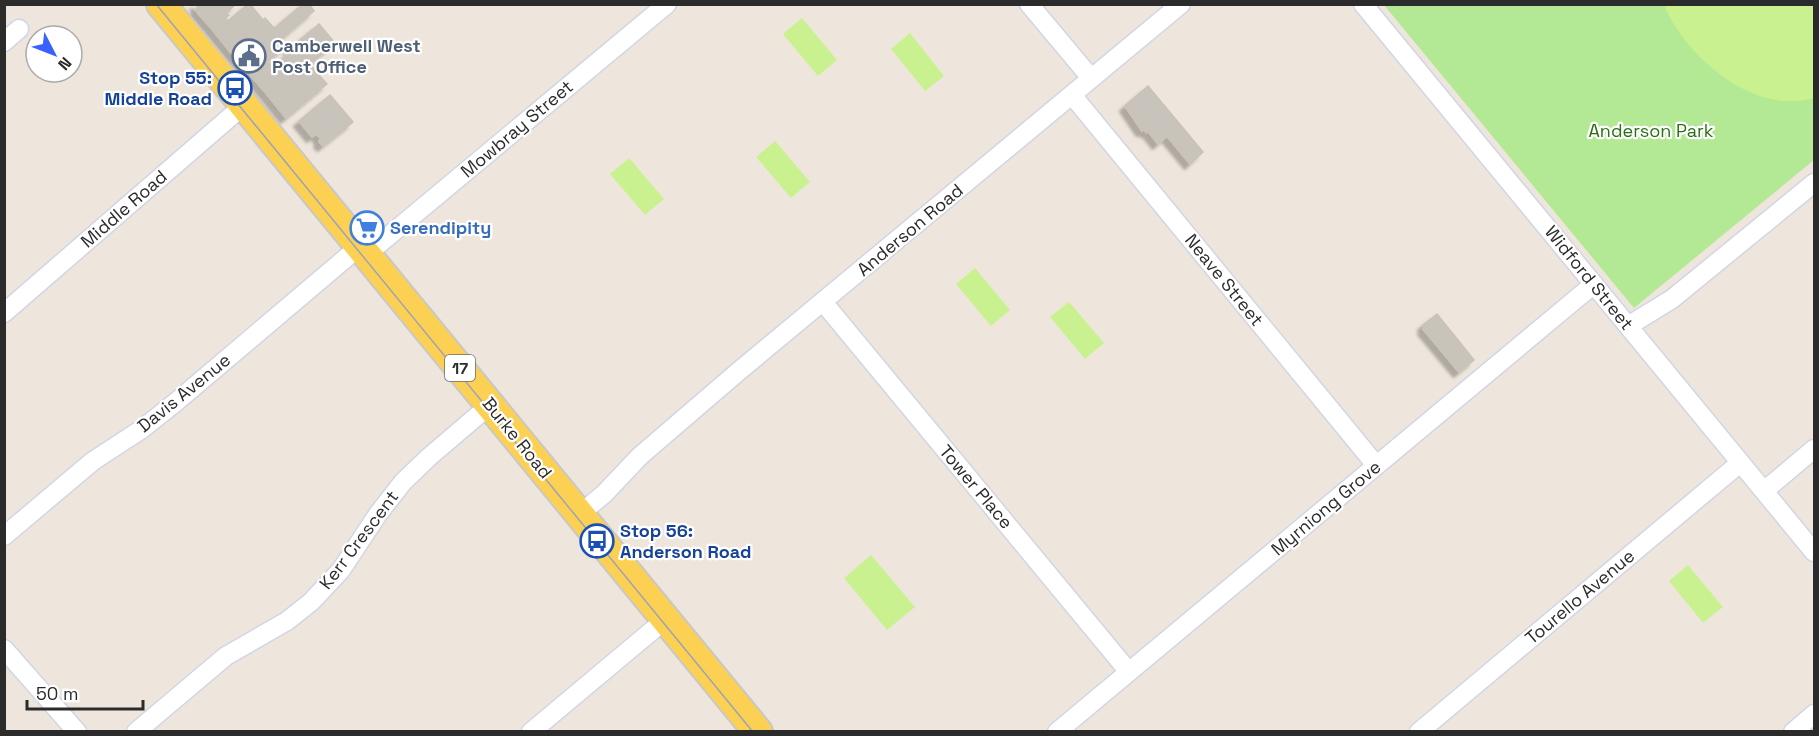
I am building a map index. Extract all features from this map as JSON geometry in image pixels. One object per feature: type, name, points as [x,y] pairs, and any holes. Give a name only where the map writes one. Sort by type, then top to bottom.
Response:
[{"type":"main road","name":"Burke Road","points":[[161,4],[758,732]]},
{"type":"street","name":"Mowbray Street","points":[[363,250],[667,4]]},
{"type":"street","points":[[1029,4],[1091,78]]},
{"type":"street","name":"Anderson Road","points":[[576,509],[598,484],[640,456],[1180,4]]},
{"type":"street","name":"Widford Street","points":[[1363,4],[1815,552]]},
{"type":"street","points":[[4,42],[20,29]]},
{"type":"street","name":"Neave Street","points":[[1072,95],[1376,465]]},
{"type":"street","name":"Middle Road","points":[[4,314],[244,105]]},
{"type":"street","points":[[1633,332],[1815,183]]},
{"type":"street","name":"Davis Avenue","points":[[4,536],[93,461],[142,429],[363,250]]},
{"type":"street","name":"Myrniong Grove","points":[[1057,732],[1594,284]]},
{"type":"street","name":"Tower Place","points":[[823,302],[1129,672]]},
{"type":"street","name":"Kerr Crescent","points":[[136,732],[226,656],[287,621],[311,602],[341,570],[403,482],[490,405]]},
{"type":"street","points":[[1764,491],[1815,449]]},
{"type":"street","name":"Tourello Avenue","points":[[1419,732],[1740,463]]},
{"type":"street","points":[[531,732],[666,619]]},
{"type":"street","points":[[4,649],[77,732]]},
{"type":"street","points":[[1793,732],[1815,714]]},
{"type":"green space","name":"Anderson Park","points":[[1384,5],[1814,5],[1814,160],[1634,308]]},
{"type":"green space","points":[[1664,5],[1814,5],[1814,98],[1791,101],[1768,98],[1746,90],[1725,78],[1688,44],[1674,25]]},
{"type":"green space","points":[[802,18],[837,60],[818,76],[783,34]]},
{"type":"green space","points":[[910,33],[944,76],[925,91],[891,49]]},
{"type":"green space","points":[[775,141],[810,182],[791,198],[756,157]]},
{"type":"green space","points":[[629,158],[664,199],[645,215],[610,174]]},
{"type":"green space","points":[[975,268],[1010,310],[991,326],[956,284]]},
{"type":"green space","points":[[1069,302],[1104,343],[1085,359],[1050,317]]},
{"type":"green space","points":[[871,555],[915,607],[887,630],[844,578]]},
{"type":"green space","points":[[1688,565],[1723,607],[1703,623],[1669,581]]},
{"type":"building","points":[[195,4],[223,4],[204,20],[195,10],[198,8]]},
{"type":"building","points":[[223,4],[236,4],[226,13],[229,15],[212,29],[204,20]]},
{"type":"building","points":[[248,4],[263,20],[228,49],[212,29],[226,18],[228,21]]},
{"type":"building","points":[[303,4],[309,4],[314,11],[246,69],[237,60]]},
{"type":"building","points":[[265,18],[274,28],[237,60],[228,49]]},
{"type":"building","points":[[319,24],[335,43],[270,98],[253,78],[270,63],[273,67],[291,51],[289,49]]},
{"type":"building","points":[[279,41],[285,47],[253,78],[246,69]]},
{"type":"building","points":[[310,64],[318,74],[278,108],[270,98]]},
{"type":"building","points":[[318,74],[327,84],[286,118],[278,108]]},
{"type":"building","points":[[1148,86],[1203,152],[1190,164],[1167,136],[1158,144],[1147,130],[1142,131],[1125,106]]},
{"type":"building","points":[[330,95],[353,122],[323,146],[319,141],[321,139],[316,134],[312,137],[299,121]]},
{"type":"building","points":[[1437,314],[1474,360],[1459,372],[1423,329],[1425,328],[1423,325]]},
{"type":"tram line","points":[[156,4],[753,732]]},
{"type":"place","name":"Camberwell West Post Office","points":[[249,56]]},
{"type":"place","name":"Stop 55: Middle Road","points":[[235,88]]},
{"type":"place","name":"Serendipity","points":[[367,228]]},
{"type":"place","name":"Stop 56: Anderson Road","points":[[597,541]]}]
